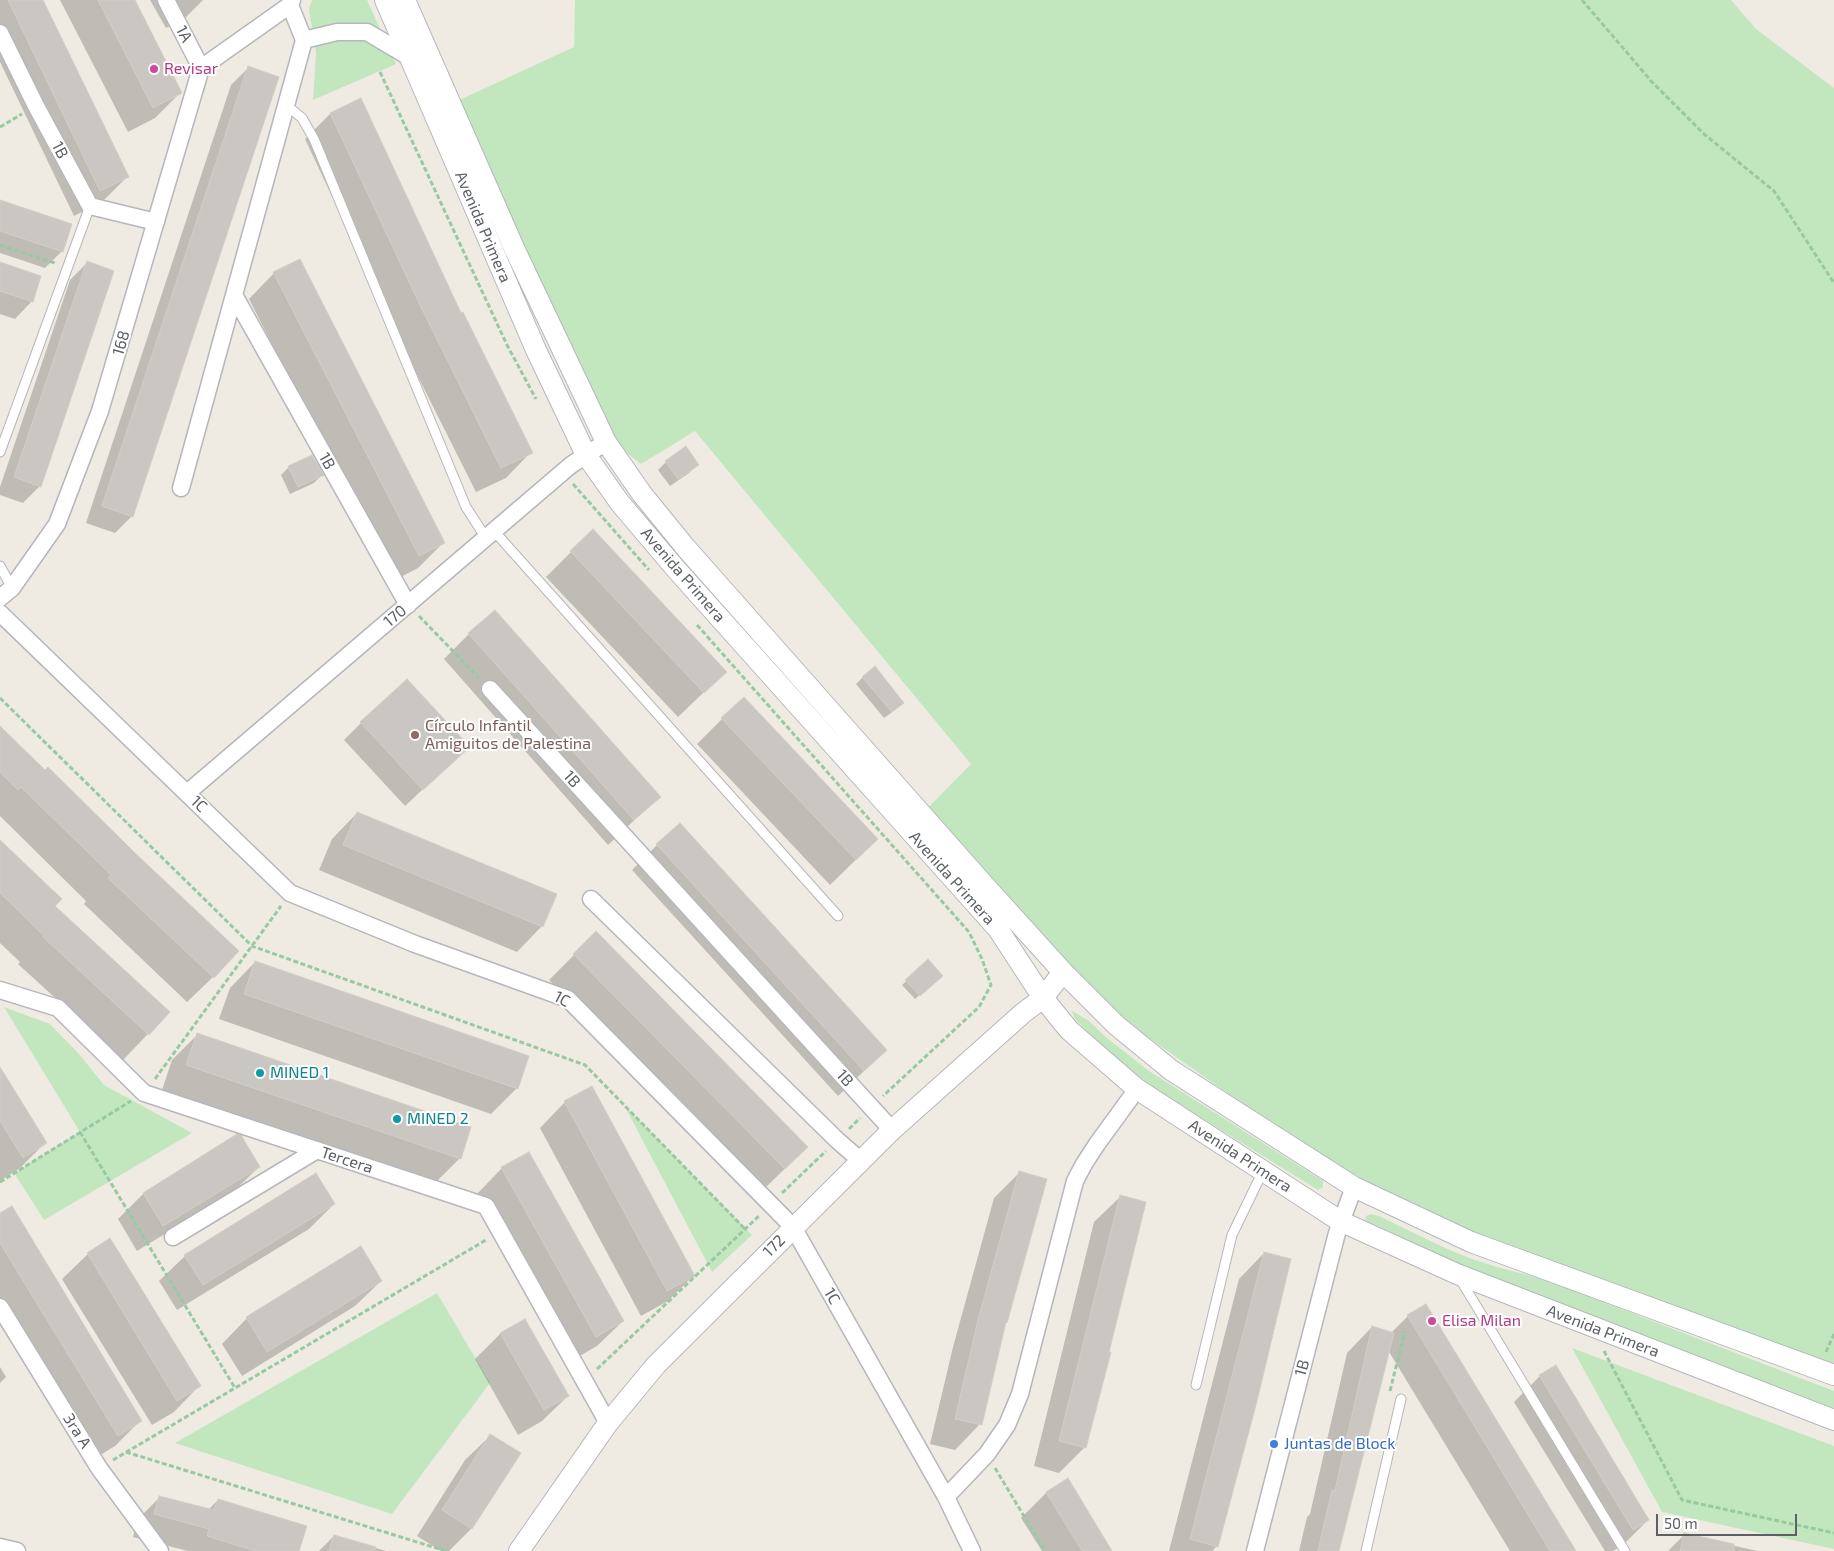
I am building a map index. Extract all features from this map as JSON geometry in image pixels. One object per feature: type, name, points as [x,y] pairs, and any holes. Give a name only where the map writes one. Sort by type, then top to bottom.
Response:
[{"type":"street","name":"1A","points":[[166,0],[201,68]]},
{"type":"street","name":"Avenida Primera","points":[[385,0],[536,350],[586,455],[620,503],[675,568],[998,929],[1043,998],[1069,1030],[1137,1089],[1340,1221],[1457,1274],[1834,1420]]},
{"type":"street","name":"Avenida Primera","points":[[405,0],[558,344],[606,442],[642,494],[686,548],[1063,972],[1116,1025],[1171,1070],[1354,1187],[1471,1242],[1834,1376]]},
{"type":"street","points":[[180,488],[304,40],[291,2],[201,68]]},
{"type":"street","points":[[304,40],[337,32],[367,32],[411,58]]},
{"type":"street","name":"1B","points":[[0,33],[36,106],[90,206]]},
{"type":"street","name":"168","points":[[6,593],[57,524],[100,411],[201,68]]},
{"type":"street","points":[[90,206],[156,222]]},
{"type":"street","name":"1B","points":[[234,295],[408,605]]},
{"type":"street","name":"170","points":[[187,793],[490,534],[563,473],[606,442]]},
{"type":"street","name":"1C","points":[[0,613],[290,893],[415,944],[568,999],[793,1227],[946,1497],[972,1551]]},
{"type":"street","name":"1B","points":[[490,688],[892,1130]]},
{"type":"street","points":[[591,899],[837,1140],[861,1161]]},
{"type":"street","name":"172","points":[[519,1551],[608,1423],[656,1365],[892,1130],[1023,1013],[1043,998],[1063,972]]},
{"type":"street","name":"Tercera","points":[[0,990],[58,1008],[144,1093],[486,1206],[608,1423]]},
{"type":"street","points":[[946,1497],[987,1454],[1007,1425],[1020,1394],[1075,1181],[1102,1137],[1137,1089]]},
{"type":"street","points":[[174,1237],[318,1150]]},
{"type":"street","name":"1B","points":[[1255,1551],[1340,1221],[1354,1187]]},
{"type":"street","name":"3ra A","points":[[0,1306],[99,1468],[160,1551]]},
{"type":"street","points":[[0,1546],[17,1551]]},
{"type":"lane","points":[[286,105],[302,118],[314,139],[466,507],[838,916]]},
{"type":"lane","points":[[0,452],[90,206]]},
{"type":"lane","points":[[0,566],[6,593]]},
{"type":"lane","points":[[1196,1386],[1232,1234],[1263,1171]]},
{"type":"lane","points":[[1457,1274],[1625,1551]]},
{"type":"lane","points":[[1366,1551],[1401,1399]]},
{"type":"path","points":[[1582,0],[1658,88],[1704,134],[1774,192],[1834,284]]},
{"type":"path","points":[[380,72],[507,345],[539,405]]},
{"type":"path","points":[[0,127],[36,106]]},
{"type":"path","points":[[0,245],[67,267]]},
{"type":"path","points":[[563,473],[654,576]]},
{"type":"path","points":[[408,605],[490,688]]},
{"type":"path","points":[[584,1381],[980,1007],[991,985],[969,932],[694,621]]},
{"type":"path","points":[[0,698],[252,946],[584,1065],[746,1230]]},
{"type":"path","points":[[0,1182],[144,1093],[290,893]]},
{"type":"path","points":[[80,1132],[236,1388]]},
{"type":"path","points":[[99,1468],[500,1232]]},
{"type":"path","points":[[1591,1327],[1682,1500],[1834,1533]]},
{"type":"path","points":[[126,1452],[446,1551]]},
{"type":"path","points":[[987,1454],[1045,1551]]},
{"type":"green space","points":[[312,0],[367,0],[396,64],[313,100],[316,53],[309,9]]},
{"type":"green space","points":[[575,0],[1731,0],[1756,29],[1834,88],[1834,1371],[1417,1217],[1266,1120],[1099,1003],[918,818],[971,764],[695,431],[641,464],[604,435],[455,102],[574,47]]},
{"type":"green space","points":[[4,1007],[50,1024],[79,1054],[104,1085],[192,1133],[44,1220],[14,1173],[80,1132]]},
{"type":"green space","points":[[1071,1010],[1089,1021],[1107,1038],[1149,1071],[1323,1181],[1323,1187],[1318,1190],[1158,1091],[1131,1071],[1089,1033],[1075,1019]]},
{"type":"green space","points":[[624,1105],[752,1235],[712,1272]]},
{"type":"green space","points":[[1371,1214],[1472,1259],[1564,1287],[1834,1391],[1834,1409],[1468,1268],[1365,1220],[1366,1216]]},
{"type":"green space","points":[[437,1293],[490,1383],[392,1514],[175,1443]]},
{"type":"green space","points":[[1572,1348],[1834,1446],[1834,1549],[1662,1512]]},
{"type":"building","points":[[8,0],[43,0],[129,177],[100,191]]},
{"type":"building","points":[[98,0],[135,0],[182,93],[153,108]]},
{"type":"building","points":[[248,66],[279,77],[133,517],[102,506]]},
{"type":"building","points":[[361,98],[461,313],[463,312],[533,453],[501,468],[419,303],[330,113]]},
{"type":"building","points":[[0,200],[72,224],[63,252],[0,231]]},
{"type":"building","points":[[300,259],[445,543],[419,556],[273,272]]},
{"type":"building","points":[[87,261],[114,271],[41,487],[14,477]]},
{"type":"building","points":[[0,262],[41,276],[33,302],[0,291]]},
{"type":"building","points":[[686,446],[699,465],[678,479],[665,461]]},
{"type":"building","points":[[312,455],[324,475],[298,487],[288,466]]},
{"type":"building","points":[[593,529],[727,672],[704,693],[570,551]]},
{"type":"building","points":[[495,610],[661,797],[634,820],[468,633]]},
{"type":"building","points":[[875,666],[904,703],[892,712],[862,677]]},
{"type":"building","name":"Círculo Infantil Amiguitos de Palestina","points":[[407,679],[470,747],[423,790],[360,722]]},
{"type":"building","points":[[744,697],[878,839],[856,860],[721,718]]},
{"type":"building","points":[[0,726],[45,770],[48,767],[133,851],[239,951],[214,978],[108,878],[111,875],[21,787],[18,790],[0,772]]},
{"type":"building","points":[[357,812],[557,894],[543,927],[343,845]]},
{"type":"building","points":[[680,823],[887,1050],[864,1071],[656,844]]},
{"type":"building","points":[[0,840],[62,899],[55,906],[170,1012],[149,1035],[43,937],[0,893]]},
{"type":"building","points":[[596,931],[808,1147],[785,1169],[573,954]]},
{"type":"building","points":[[928,959],[943,976],[920,996],[905,980]]},
{"type":"building","points":[[255,961],[529,1056],[518,1089],[244,994]]},
{"type":"building","points":[[197,1033],[471,1127],[461,1159],[186,1065]]},
{"type":"building","points":[[0,1067],[47,1143],[23,1158],[0,1121]]},
{"type":"building","points":[[592,1086],[695,1276],[667,1291],[564,1101]]},
{"type":"building","points":[[237,1134],[241,1135],[260,1167],[163,1226],[143,1193]]},
{"type":"building","points":[[529,1152],[624,1321],[596,1337],[501,1167]]},
{"type":"building","points":[[1019,1171],[1047,1179],[1006,1322],[982,1425],[955,1419],[978,1320]]},
{"type":"building","points":[[316,1173],[335,1204],[203,1285],[184,1255]]},
{"type":"building","points":[[1120,1195],[1146,1202],[1109,1352],[1111,1352],[1086,1448],[1059,1441]]},
{"type":"building","points":[[12,1206],[142,1421],[118,1436],[0,1243],[0,1213]]},
{"type":"building","points":[[110,1238],[201,1386],[177,1401],[87,1253]]},
{"type":"building","points":[[361,1246],[382,1281],[267,1352],[246,1317]]},
{"type":"building","points":[[1264,1252],[1291,1259],[1256,1405],[1218,1547],[1190,1539]]},
{"type":"building","points":[[1426,1304],[1576,1551],[1550,1551],[1407,1315]]},
{"type":"building","points":[[525,1319],[569,1396],[544,1410],[500,1333]]},
{"type":"building","points":[[1372,1326],[1394,1333],[1339,1551],[1318,1551],[1332,1490],[1335,1491]]},
{"type":"building","points":[[1556,1365],[1649,1520],[1633,1530],[1539,1375]]},
{"type":"building","points":[[490,1434],[521,1453],[472,1529],[442,1510]]},
{"type":"building","points":[[1068,1478],[1112,1551],[1082,1551],[1046,1492]]},
{"type":"building","points":[[159,1496],[214,1510],[218,1499],[307,1526],[299,1551],[256,1551],[207,1536],[209,1529],[154,1514]]},
{"type":"building","points":[[1684,1533],[1734,1544],[1734,1551],[1680,1551]]},
{"type":"building","points":[[334,1535],[376,1547],[375,1551],[329,1551]]},
{"type":"place","name":"Revisar","points":[[154,69]]},
{"type":"place","name":"Círculo Infantil Amiguitos de Palestina","points":[[415,735]]},
{"type":"place","name":"MINED 1","points":[[260,1073]]},
{"type":"place","name":"MINED 2","points":[[397,1119]]},
{"type":"place","name":"Elisa Milan","points":[[1432,1321]]},
{"type":"place","name":"Juntas de Block","points":[[1274,1444]]}]
